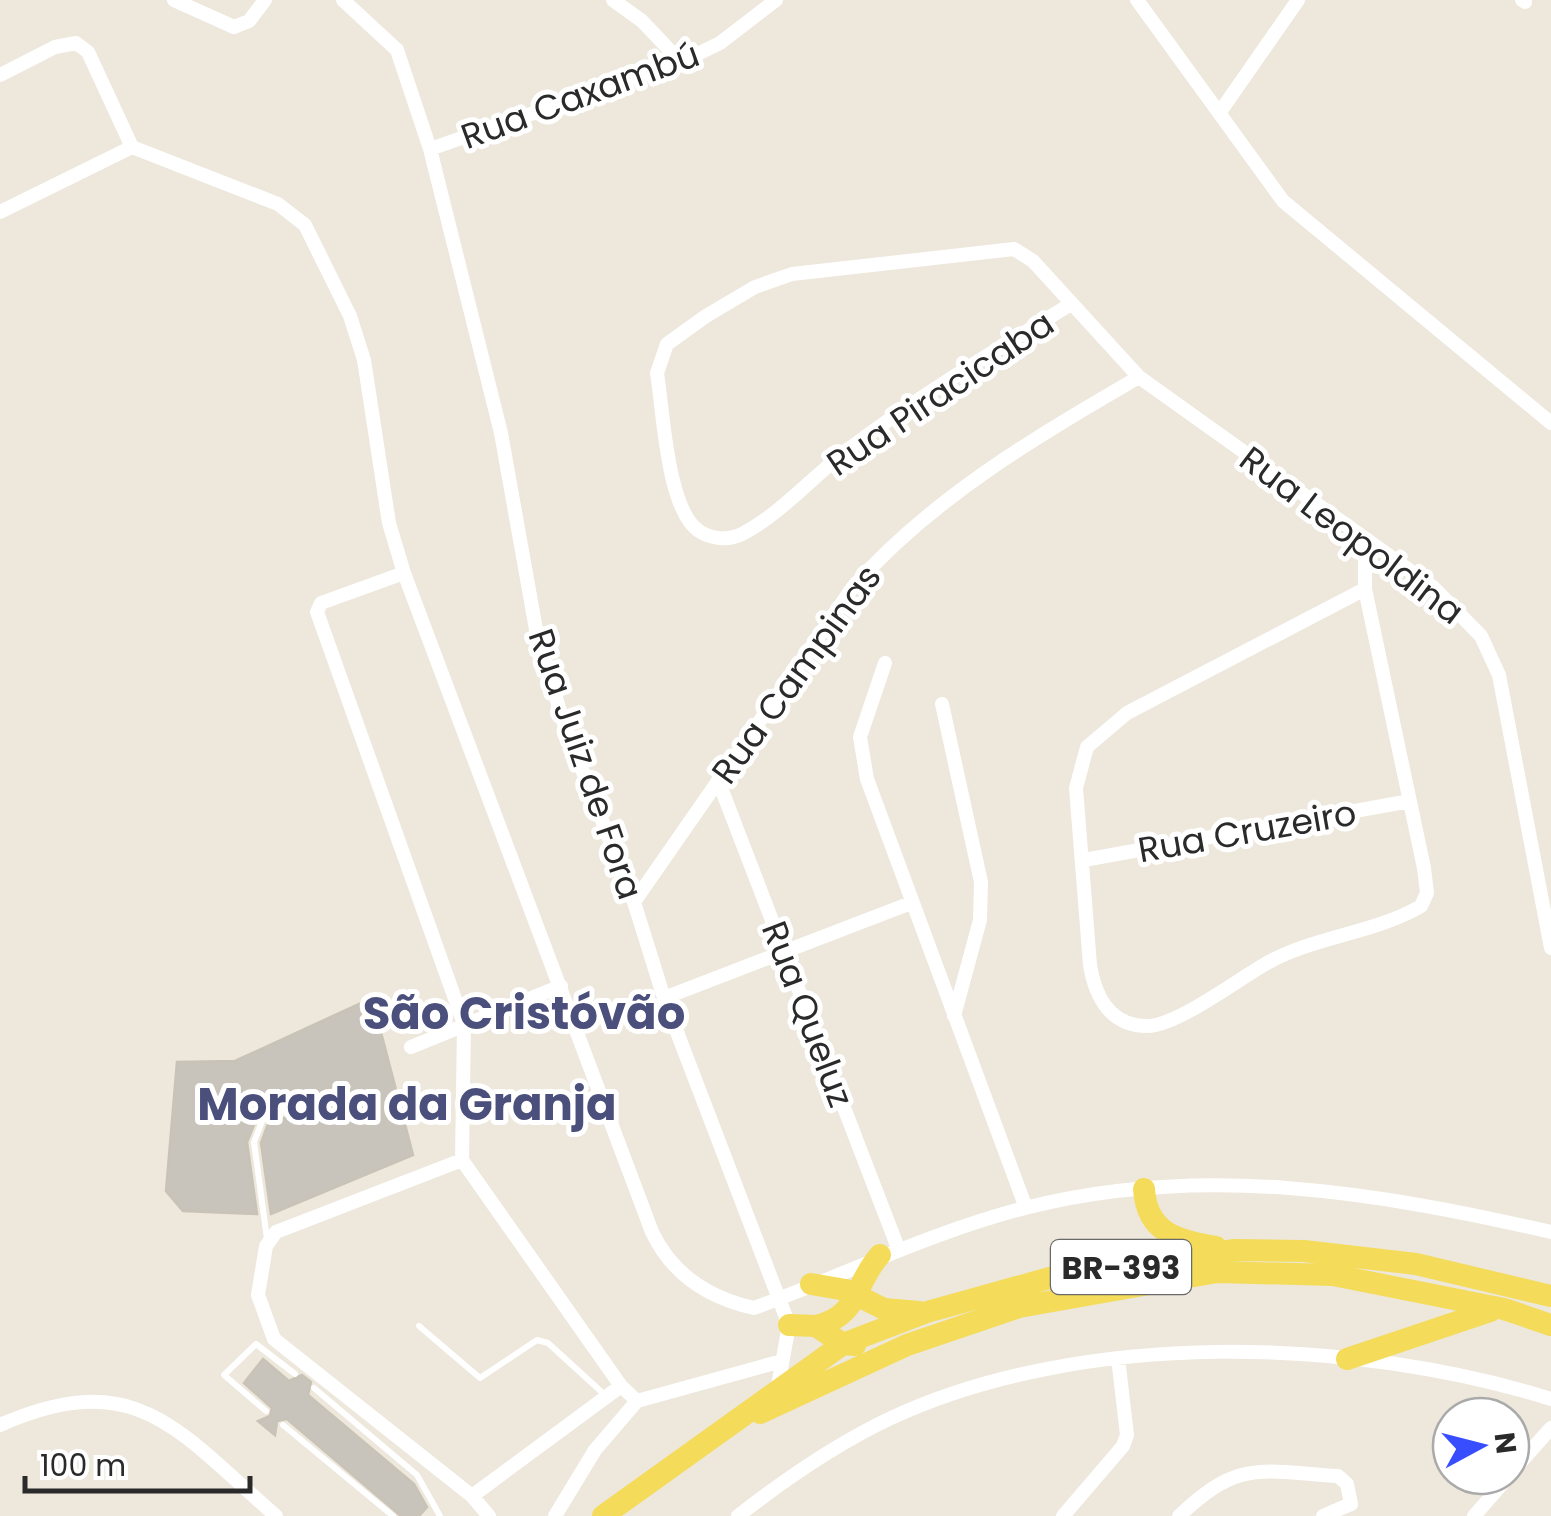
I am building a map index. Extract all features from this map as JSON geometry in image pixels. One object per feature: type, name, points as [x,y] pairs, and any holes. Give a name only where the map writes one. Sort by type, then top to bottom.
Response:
[{"type":"main road","points":[[1144,1189],[1148,1215],[1166,1235],[1235,1250]]},
{"type":"main road","name":"BR-393","points":[[603,1516],[633,1505],[778,1386],[843,1344],[927,1312],[1064,1274],[1235,1250],[1354,1256],[1503,1283],[1551,1296]]},
{"type":"main road","points":[[789,1324],[816,1326],[836,1320],[857,1298],[862,1276],[889,1251]]},
{"type":"main road","name":"BR-393","points":[[726,1430],[907,1345],[1019,1306],[1217,1272],[1288,1270],[1504,1309],[1551,1324]]},
{"type":"main road","points":[[1503,1283],[1551,1285]]},
{"type":"main road","points":[[812,1284],[830,1285],[884,1309],[927,1312]]},
{"type":"main road","points":[[816,1326],[843,1344],[874,1343],[972,1309],[1019,1306]]},
{"type":"main road","points":[[1346,1358],[1467,1316],[1504,1309]]},
{"type":"street","points":[[174,0],[234,27],[249,21],[265,0]]},
{"type":"street","name":"Rua Juiz de Fora","points":[[343,0],[383,32],[397,50],[430,149],[502,432],[537,635],[564,721],[634,902],[664,998],[789,1324],[778,1386]]},
{"type":"street","points":[[613,0],[642,21],[681,62]]},
{"type":"street","name":"Rua Caxambú","points":[[430,149],[681,62],[720,43],[776,0]]},
{"type":"street","points":[[1138,0],[1299,216],[1551,423]]},
{"type":"street","points":[[1220,112],[1298,0]]},
{"type":"street","points":[[0,75],[55,47],[76,43],[88,52],[132,147],[278,204],[305,224],[350,316],[364,360],[389,523],[404,573],[666,1259],[694,1282],[747,1306],[780,1297],[889,1251],[1026,1208],[1144,1189],[1284,1184],[1450,1208],[1551,1232]]},
{"type":"street","points":[[0,212],[132,147]]},
{"type":"street","name":"Rua Piracicaba","points":[[1014,249],[1032,261],[1072,304],[880,428],[739,536],[724,539],[702,534],[679,504],[657,373],[659,358],[668,344],[755,287],[792,274],[832,268],[1014,249]]},
{"type":"street","name":"Rua Leopoldina","points":[[1072,304],[1138,377],[1366,539],[1462,612],[1481,636],[1499,674],[1551,948]]},
{"type":"street","name":"Rua Campinas","points":[[634,902],[853,587],[880,556],[1026,443],[1138,377]]},
{"type":"street","points":[[1365,589],[1127,713],[1102,730],[1087,747],[1078,775],[1094,990],[1110,1012],[1129,1023],[1160,1025],[1284,954],[1421,906],[1427,893],[1424,868],[1365,589],[1366,539]]},
{"type":"street","points":[[404,573],[321,603],[317,616],[464,1024],[462,1160],[621,1386],[637,1401]]},
{"type":"street","points":[[886,663],[860,737],[862,756],[911,902],[1026,1208]]},
{"type":"street","points":[[942,704],[946,739],[977,848],[982,882],[980,920],[954,1016]]},
{"type":"street","name":"Rua Queluz","points":[[718,780],[785,952],[889,1251]]},
{"type":"street","name":"Rua Cruzeiro","points":[[1084,860],[1410,801]]},
{"type":"street","points":[[664,998],[911,902]]},
{"type":"street","points":[[411,1048],[561,986]]},
{"type":"street","points":[[462,1160],[284,1226],[268,1241],[258,1295],[274,1339],[472,1496],[488,1516]]},
{"type":"street","points":[[738,1516],[890,1418],[984,1384],[1118,1358],[1208,1350],[1410,1364],[1551,1399]]},
{"type":"street","points":[[1064,1516],[1123,1446],[1127,1435],[1118,1358]]},
{"type":"street","points":[[554,1516],[595,1450],[637,1401],[782,1361]]},
{"type":"street","points":[[472,1496],[621,1386]]},
{"type":"street","points":[[0,1425],[44,1406],[99,1400],[138,1406],[190,1441],[276,1516]]},
{"type":"street","points":[[1531,1451],[1551,1428]]},
{"type":"street","points":[[1178,1516],[1207,1489],[1233,1474],[1249,1471],[1338,1476],[1347,1484],[1350,1504],[1324,1516]]},
{"type":"street","points":[[1474,1516],[1492,1496]]},
{"type":"lane","points":[[268,1241],[254,1142],[263,1119],[347,1088]]},
{"type":"lane","points":[[419,1326],[480,1378],[537,1340],[548,1343],[583,1380],[607,1396]]},
{"type":"lane","points":[[266,1411],[224,1375],[256,1344],[295,1374]]},
{"type":"lane","points":[[314,1388],[417,1475],[440,1516]]},
{"type":"lane","points":[[283,1425],[393,1516]]},
{"type":"building","points":[[372,998],[413,1155],[271,1214],[261,1143],[268,1124],[350,1094],[353,1085],[345,1082],[258,1115],[247,1142],[257,1214],[183,1211],[166,1191],[177,1062],[235,1061]]},
{"type":"building","points":[[263,1359],[289,1381],[302,1375],[311,1382],[308,1395],[414,1484],[427,1507],[419,1516],[401,1516],[287,1419],[277,1421],[275,1435],[258,1421],[270,1416],[272,1408],[244,1383]]},
{"type":"district","name":"São Cristóvão","points":[[524,1013]]},
{"type":"district","name":"Morada da Granja","points":[[407,1104]]}]
